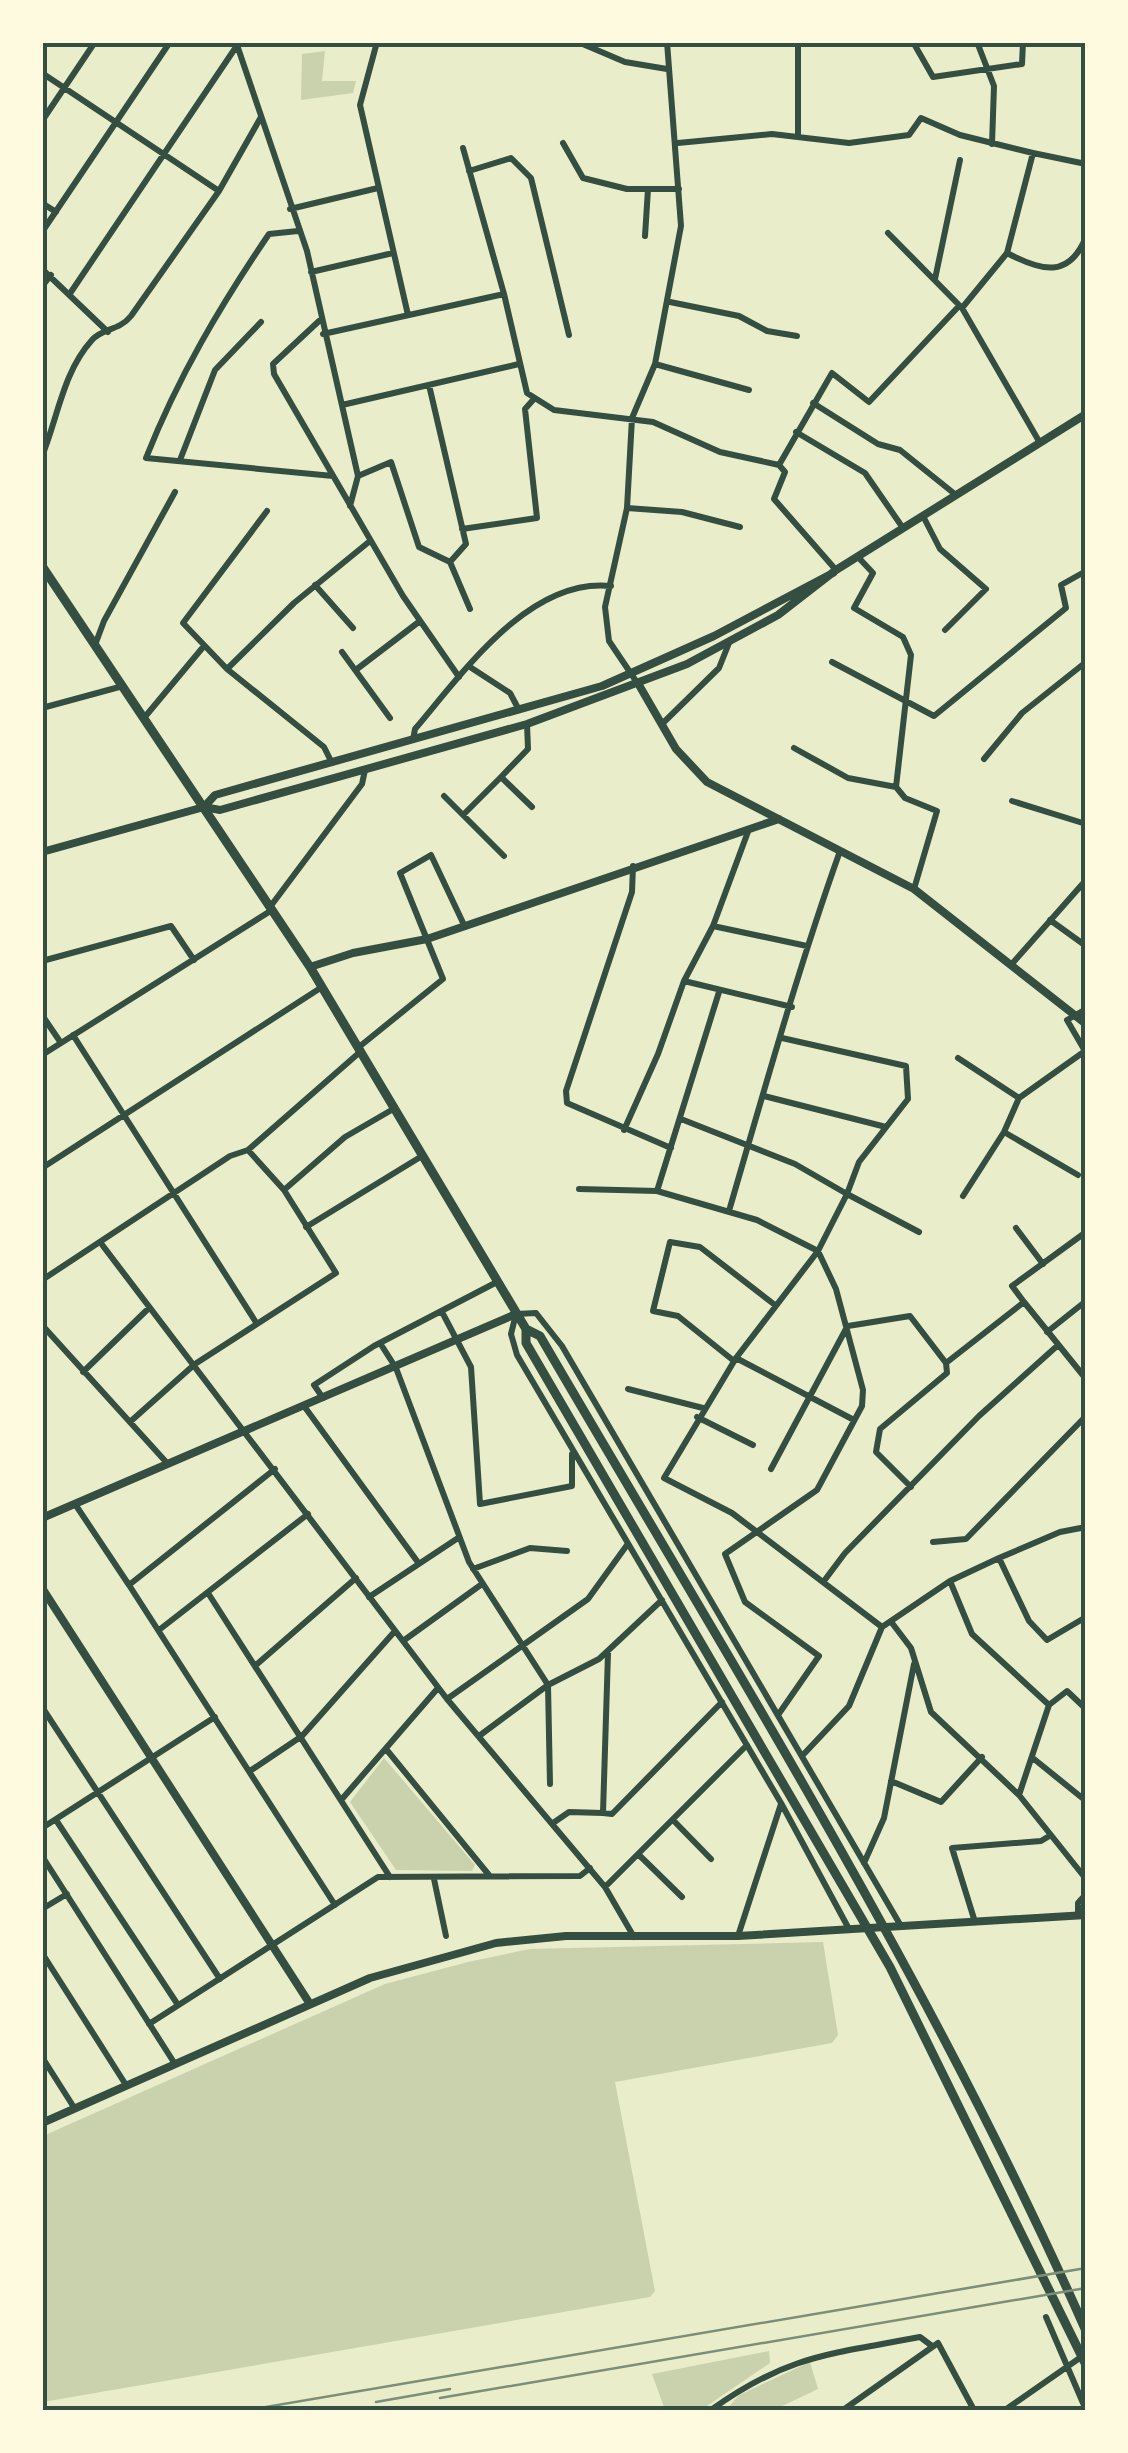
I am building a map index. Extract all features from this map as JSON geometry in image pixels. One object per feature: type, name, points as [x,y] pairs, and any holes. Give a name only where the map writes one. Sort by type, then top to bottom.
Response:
[{"type":"main road","points":[[42,566],[310,967],[516,1314],[526,1329],[540,1336],[902,1960],[1010,2167],[1086,2331]]},
{"type":"main road","points":[[526,1329],[526,1343],[734,1694],[890,1968],[1086,2365]]},
{"type":"street","points":[[42,122],[96,42]]},
{"type":"street","points":[[42,232],[170,42]]},
{"type":"street","points":[[377,42],[360,105],[408,315]]},
{"type":"street","points":[[578,42],[625,62],[667,69]]},
{"type":"street","points":[[667,42],[678,143],[681,226],[670,302],[655,364],[632,418],[627,508],[606,607],[607,633],[695,772],[914,889],[1086,1024]]},
{"type":"street","points":[[798,42],[798,134]]},
{"type":"street","points":[[912,42],[933,77],[1022,64],[1022,42]]},
{"type":"street","points":[[977,42],[996,104],[992,144]]},
{"type":"street","points":[[236,44],[311,272],[358,476],[350,506]]},
{"type":"street","points":[[71,292],[236,44]]},
{"type":"street","points":[[42,73],[219,191]]},
{"type":"street","points":[[42,456],[78,359],[96,334],[124,324],[219,191],[260,117]]},
{"type":"street","points":[[678,143],[798,134],[849,143],[874,142],[909,135],[921,118],[992,144],[1086,164]]},
{"type":"street","points":[[563,142],[583,178],[648,189],[679,188]]},
{"type":"street","points":[[462,148],[504,294],[519,364],[533,400],[554,410],[653,422],[720,452],[779,465],[784,472],[774,499],[834,571]]},
{"type":"street","points":[[779,465],[832,373],[868,402],[1007,253],[1033,153]]},
{"type":"street","points":[[469,171],[511,158],[531,178],[570,334]]},
{"type":"street","points":[[935,279],[960,160]]},
{"type":"street","points":[[290,209],[378,188]]},
{"type":"street","points":[[645,236],[648,189]]},
{"type":"street","points":[[42,203],[56,212]]},
{"type":"street","points":[[298,231],[270,234],[203,334],[170,397],[146,458],[333,476]]},
{"type":"street","points":[[888,233],[960,307],[1040,442]]},
{"type":"street","points":[[1007,253],[1041,268],[1066,264],[1078,257],[1086,237]]},
{"type":"street","points":[[311,272],[393,253]]},
{"type":"street","points":[[1078,257],[1086,265]]},
{"type":"street","points":[[42,269],[71,292],[108,332]]},
{"type":"street","points":[[42,286],[52,275]]},
{"type":"street","points":[[323,334],[504,294]]},
{"type":"street","points":[[670,302],[738,316],[767,331],[797,336]]},
{"type":"street","points":[[320,320],[273,364],[274,374],[370,541],[459,678]]},
{"type":"street","points":[[180,460],[215,370],[261,322]]},
{"type":"street","points":[[342,404],[519,364]]},
{"type":"street","points":[[655,364],[749,390]]},
{"type":"street","points":[[429,385],[462,529],[464,551],[450,562]]},
{"type":"street","points":[[462,529],[537,518],[524,408],[533,400]]},
{"type":"street","points":[[813,404],[878,444],[900,450],[956,495]]},
{"type":"street","points":[[204,807],[214,796],[520,712],[631,674],[834,571],[1086,414]]},
{"type":"street","points":[[796,432],[865,473],[903,528]]},
{"type":"street","points":[[358,476],[391,462],[420,547],[450,562],[470,609]]},
{"type":"street","points":[[95,646],[104,621],[175,492]]},
{"type":"street","points":[[627,508],[682,512],[740,527]]},
{"type":"street","points":[[266,511],[183,622],[227,669],[322,745],[332,764]]},
{"type":"street","points":[[923,516],[940,548],[986,589],[945,630]]},
{"type":"street","points":[[227,669],[315,585],[370,541]]},
{"type":"street","points":[[858,557],[873,573],[854,608],[908,643],[896,787],[904,798],[937,811],[939,818],[914,889]]},
{"type":"street","points":[[42,852],[204,807],[220,810],[365,770],[527,724],[638,685],[729,644],[810,593],[834,571]]},
{"type":"street","points":[[832,662],[934,716],[1066,608],[1060,586],[1086,571]]},
{"type":"street","points":[[315,585],[352,628]]},
{"type":"street","points":[[413,741],[415,729],[505,632],[551,599],[588,585],[611,586]]},
{"type":"street","points":[[357,669],[420,621]]},
{"type":"street","points":[[662,724],[719,668],[729,644]]},
{"type":"street","points":[[144,718],[204,646]]},
{"type":"street","points":[[342,652],[390,718]]},
{"type":"street","points":[[984,759],[1022,713],[1086,662]]},
{"type":"street","points":[[470,666],[510,693],[520,712]]},
{"type":"street","points":[[42,708],[122,686]]},
{"type":"street","points":[[463,815],[528,749],[527,724]]},
{"type":"street","points":[[794,748],[848,778],[896,787]]},
{"type":"street","points":[[42,1055],[271,908],[362,784],[365,770]]},
{"type":"street","points":[[501,777],[532,807]]},
{"type":"street","points":[[444,796],[504,856]]},
{"type":"street","points":[[1012,801],[1085,824]]},
{"type":"street","points":[[310,967],[353,953],[427,940],[633,866],[779,819]]},
{"type":"street","points":[[624,1130],[684,982],[713,926],[749,829]]},
{"type":"street","points":[[728,1211],[807,946],[840,851]]},
{"type":"street","points":[[42,1280],[230,1156],[248,1150],[443,979],[400,873],[431,855],[465,927]]},
{"type":"street","points":[[633,866],[632,892],[566,1090],[570,1108],[671,1148]]},
{"type":"street","points":[[1011,965],[1086,880]]},
{"type":"street","points":[[1050,920],[1086,946]]},
{"type":"street","points":[[42,962],[171,926],[194,960]]},
{"type":"street","points":[[713,926],[807,946]]},
{"type":"street","points":[[684,982],[792,1006]]},
{"type":"street","points":[[42,1168],[322,987]]},
{"type":"street","points":[[657,1191],[719,992]]},
{"type":"street","points":[[963,1196],[1004,1132],[1019,1098],[1085,1050],[1068,1020],[1086,1009]]},
{"type":"street","points":[[42,1015],[60,1043]]},
{"type":"street","points":[[73,1036],[258,1324]]},
{"type":"street","points":[[782,1038],[906,1066],[908,1098],[859,1162],[818,1251],[735,1359],[702,1408],[664,1478],[757,1531],[882,1627]]},
{"type":"street","points":[[958,1058],[1019,1098]]},
{"type":"street","points":[[764,1096],[886,1128]]},
{"type":"street","points":[[284,1190],[345,1137],[395,1108]]},
{"type":"street","points":[[681,1118],[748,1144],[918,1232]]},
{"type":"street","points":[[1004,1132],[1078,1176]]},
{"type":"street","points":[[131,1421],[195,1364],[336,1273],[284,1190],[248,1150]]},
{"type":"street","points":[[306,1228],[422,1156]]},
{"type":"street","points":[[578,1189],[657,1191],[788,1233],[818,1251],[848,1326],[864,1397],[817,1490],[726,1554],[745,1602],[819,1656],[778,1715]]},
{"type":"street","points":[[1016,1228],[1044,1264]]},
{"type":"street","points":[[1085,1379],[1012,1286],[1086,1232]]},
{"type":"street","points":[[100,1242],[446,1699],[605,1887],[634,1938]]},
{"type":"street","points":[[775,1305],[700,1246],[670,1242],[653,1312],[678,1316],[735,1359],[854,1420]]},
{"type":"street","points":[[323,1398],[314,1385],[380,1343],[497,1282]]},
{"type":"street","points":[[1047,1332],[1086,1301]]},
{"type":"street","points":[[946,1362],[1024,1302]]},
{"type":"street","points":[[83,1372],[149,1308]]},
{"type":"street","points":[[442,1312],[471,1368],[480,1504],[572,1486],[573,1452]]},
{"type":"street","points":[[42,1518],[516,1314],[536,1313],[562,1346],[901,1926]]},
{"type":"street","points":[[516,1314],[511,1334],[516,1355],[747,1744],[849,1929]]},
{"type":"street","points":[[848,1326],[910,1316],[946,1362],[947,1373],[880,1429],[876,1452],[911,1487]]},
{"type":"street","points":[[42,1324],[167,1464]]},
{"type":"street","points":[[771,1470],[848,1326]]},
{"type":"street","points":[[380,1343],[396,1368],[473,1569],[548,1685],[550,1784]]},
{"type":"street","points":[[824,1580],[845,1553],[978,1416],[1057,1346]]},
{"type":"street","points":[[628,1389],[702,1408]]},
{"type":"street","points":[[304,1406],[417,1561]]},
{"type":"street","points":[[933,1542],[966,1539],[1086,1416]]},
{"type":"street","points":[[697,1418],[753,1444]]},
{"type":"street","points":[[130,1584],[275,1469]]},
{"type":"street","points":[[75,1504],[335,1904]]},
{"type":"street","points":[[160,1630],[308,1514]]},
{"type":"street","points":[[802,1756],[849,1706],[882,1627],[950,1581],[1060,1532],[1086,1527]]},
{"type":"street","points":[[370,1596],[417,1561],[458,1538]]},
{"type":"street","points":[[446,1699],[596,1591],[628,1545]]},
{"type":"street","points":[[473,1569],[530,1548],[567,1551]]},
{"type":"street","points":[[999,1558],[1029,1621],[1048,1640],[1086,1617]]},
{"type":"street","points":[[256,1664],[356,1578]]},
{"type":"street","points":[[950,1581],[972,1634],[1049,1705]]},
{"type":"street","points":[[402,1641],[482,1584]]},
{"type":"street","points":[[42,1588],[310,2004]]},
{"type":"street","points":[[208,1593],[390,1877]]},
{"type":"street","points":[[478,1736],[548,1685],[608,1652],[662,1600]]},
{"type":"street","points":[[892,1622],[915,1658],[926,1704],[1018,1795],[1086,1879]]},
{"type":"street","points":[[250,1771],[302,1736],[395,1631]]},
{"type":"street","points":[[603,1814],[608,1652]]},
{"type":"street","points":[[864,1863],[884,1818],[915,1658]]},
{"type":"street","points":[[342,1799],[438,1688]]},
{"type":"street","points":[[1018,1795],[1034,1760],[1049,1705],[1067,1691],[1086,1709]]},
{"type":"street","points":[[553,1822],[569,1812],[612,1814],[722,1702]]},
{"type":"street","points":[[42,1707],[220,1979]]},
{"type":"street","points":[[42,1828],[215,1717]]},
{"type":"street","points":[[605,1887],[747,1744]]},
{"type":"street","points":[[386,1749],[490,1876]]},
{"type":"street","points":[[891,1782],[941,1802],[982,1756]]},
{"type":"street","points":[[1034,1760],[1086,1802]]},
{"type":"street","points":[[738,1936],[781,1803]]},
{"type":"street","points":[[56,1820],[178,2005]]},
{"type":"street","points":[[673,1820],[711,1859]]},
{"type":"street","points":[[974,1922],[952,1848],[1041,1841],[1051,1835]]},
{"type":"street","points":[[639,1855],[682,1897]]},
{"type":"street","points":[[42,1856],[175,2064]]},
{"type":"street","points":[[149,2024],[378,1878],[580,1876],[590,1868]]},
{"type":"street","points":[[434,1878],[446,1936]]},
{"type":"street","points":[[42,1909],[66,1894]]},
{"type":"street","points":[[42,2124],[310,2004],[409,1965],[496,1944],[566,1936],[738,1936],[1082,1915],[1078,1902],[1086,1894]]},
{"type":"street","points":[[42,1954],[126,2085]]},
{"type":"street","points":[[42,2058],[75,2109]]},
{"type":"street","points":[[1046,2317],[1086,2410]]},
{"type":"street","points":[[717,2409],[755,2378],[800,2360],[920,2337],[932,2346]]},
{"type":"street","points":[[843,2410],[940,2344],[974,2410]]},
{"type":"street","points":[[1006,2410],[1066,2365],[1086,2355]]},
{"type":"green space","points":[[325,51],[322,81],[356,81],[353,93],[301,100],[302,54]]},
{"type":"green space","points":[[384,1758],[475,1865],[472,1871],[396,1870],[350,1802]]},
{"type":"green space","points":[[823,1942],[838,2035],[832,2043],[615,2082],[655,2291],[650,2297],[43,2402],[43,2136],[385,1984],[468,1962],[530,1949]]},
{"type":"green space","points":[[769,2351],[770,2363],[701,2410],[665,2410],[652,2374]]},
{"type":"green space","points":[[810,2362],[818,2389],[774,2410],[727,2409],[739,2395]]},
{"type":"railway","points":[[248,2410],[1086,2268]]},
{"type":"railway","points":[[440,2398],[1086,2288]]},
{"type":"railway","points":[[376,2402],[450,2389]]}]
